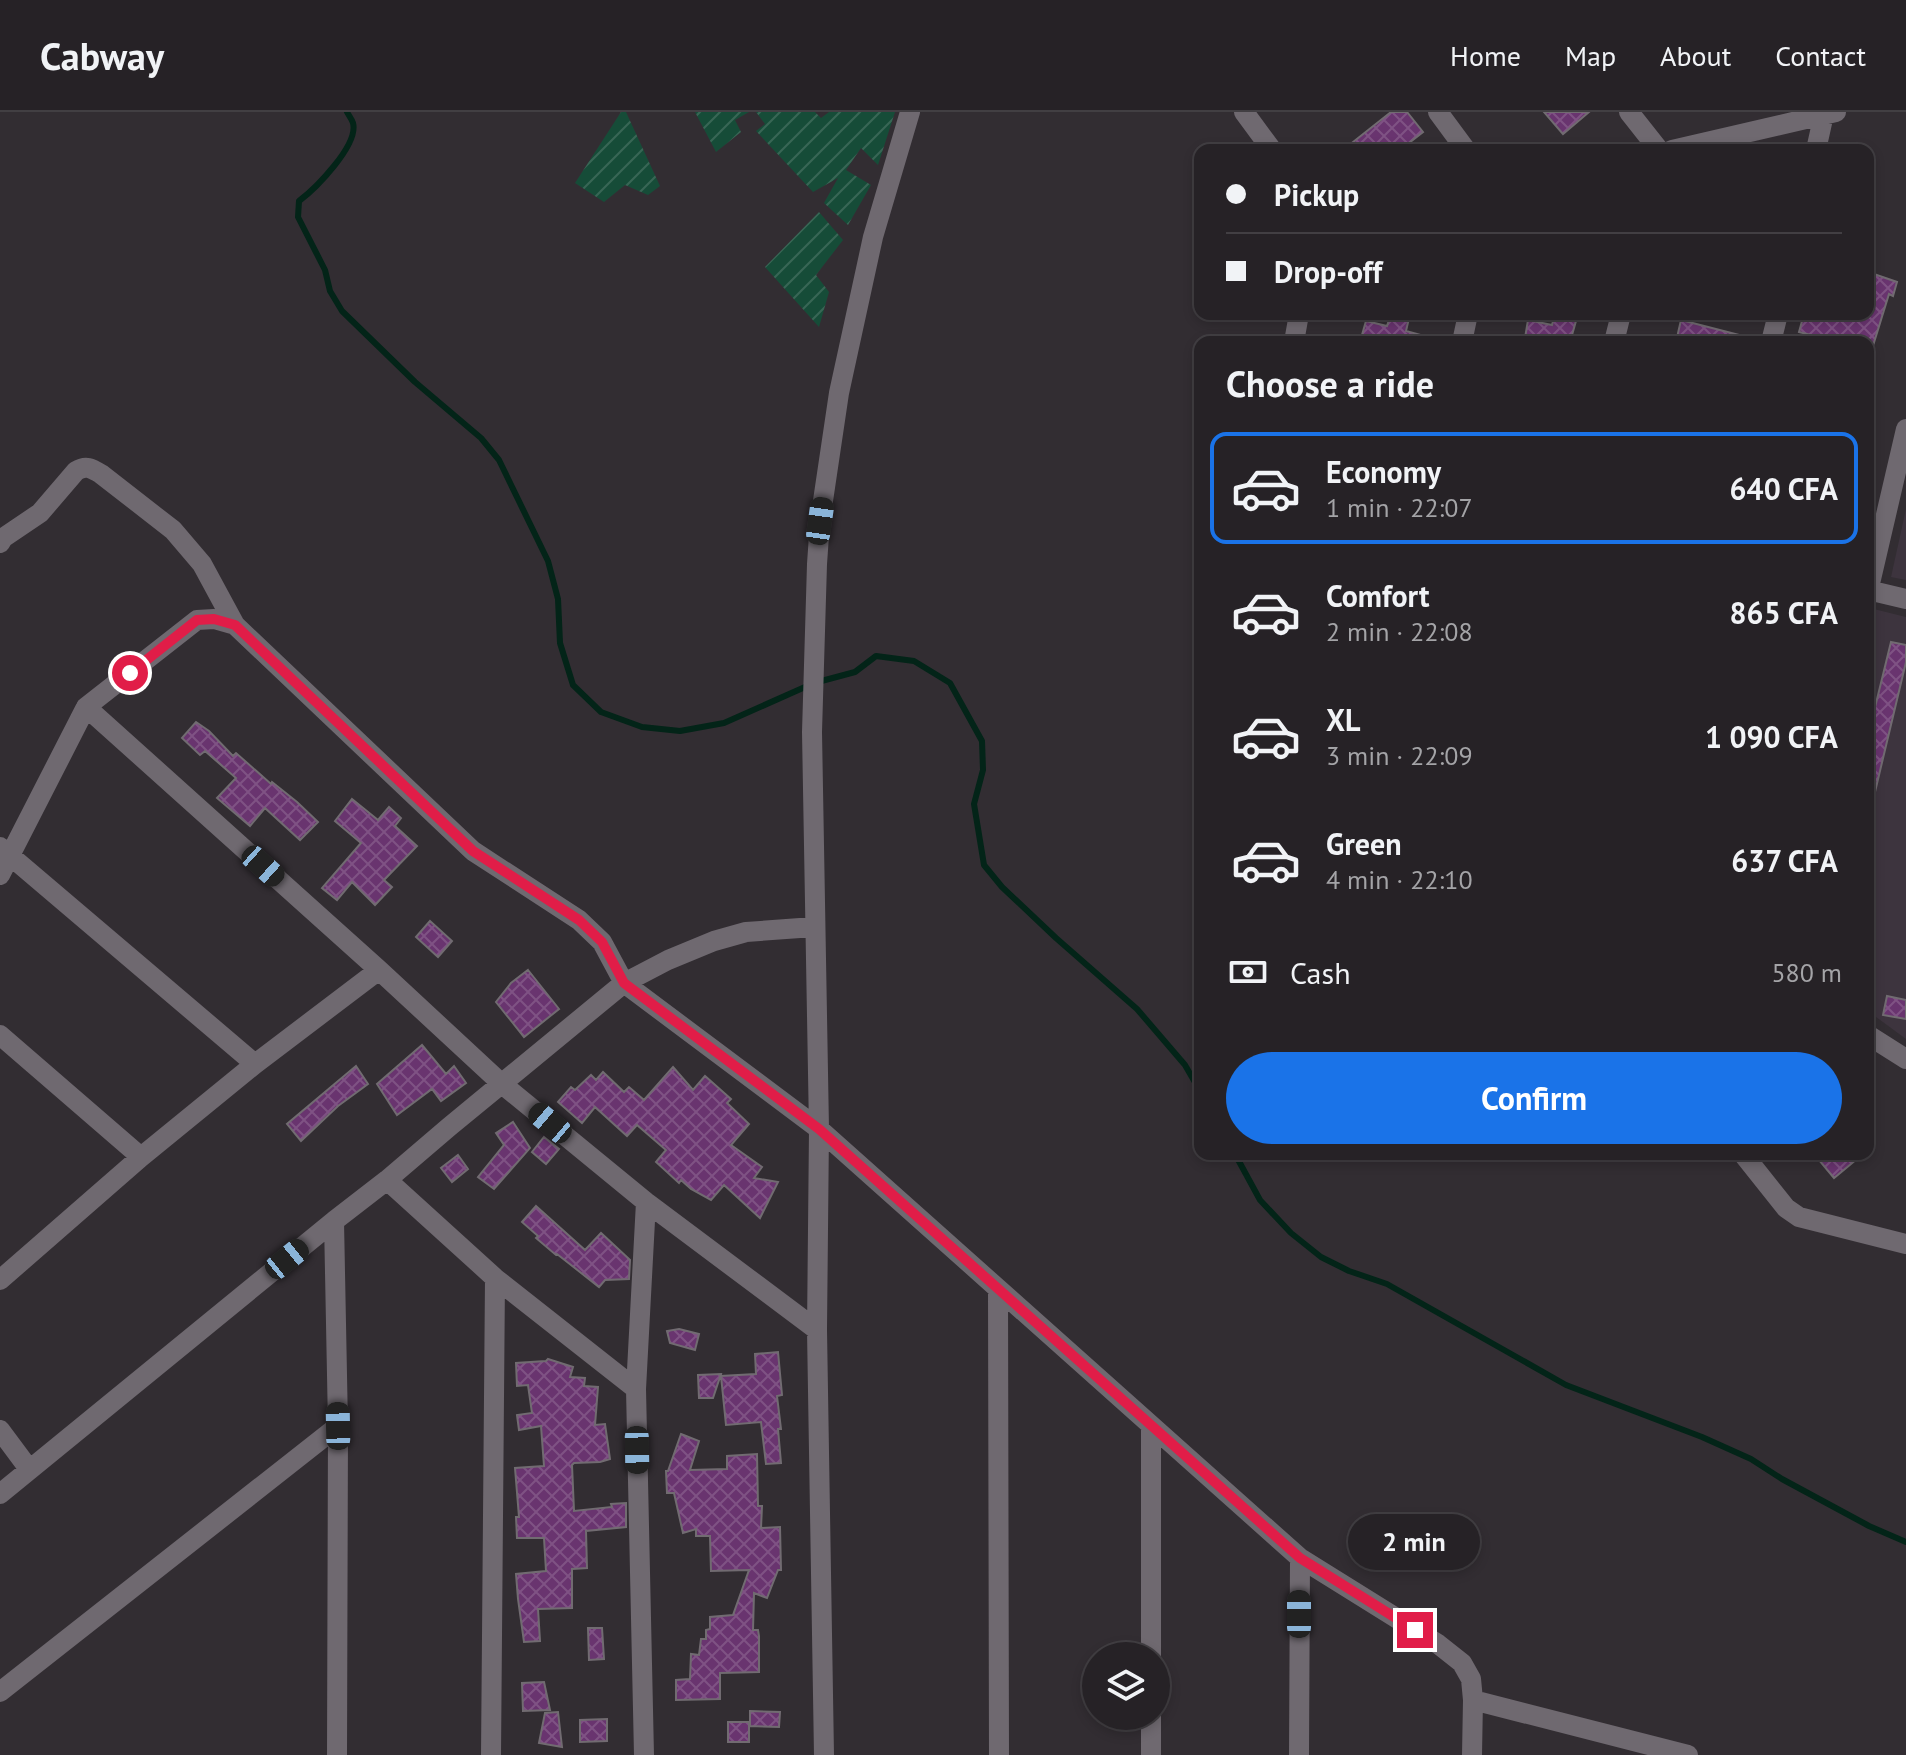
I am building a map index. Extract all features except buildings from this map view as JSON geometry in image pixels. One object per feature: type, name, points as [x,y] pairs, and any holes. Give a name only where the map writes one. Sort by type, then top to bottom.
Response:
[{"type":"street","points":[[824,1755],[812,732],[817,564],[820,521],[839,393],[873,237],[910,112]]},
{"type":"street","points":[[1244,112],[1268,144]]},
{"type":"street","points":[[1438,112],[1462,144]]},
{"type":"street","points":[[1629,112],[1654,144]]},
{"type":"street","points":[[1697,144],[1828,113]]},
{"type":"street","points":[[1818,144],[1828,113]]},
{"type":"street","points":[[1874,565],[1906,429]]},
{"type":"street","points":[[0,543],[40,513],[82,467],[90,468],[173,530],[202,564],[235,625],[473,851],[579,920],[602,942],[624,983],[819,1129],[1300,1558],[1438,1644],[1462,1663],[1471,1679],[1472,1755]]},
{"type":"street","points":[[1874,592],[1906,599]]},
{"type":"street","points":[[0,875],[5,851],[86,707],[197,620],[214,619],[235,625]]},
{"type":"street","points":[[86,707],[502,1084],[646,1202],[817,1330]]},
{"type":"street","points":[[5,851],[255,1064]]},
{"type":"street","points":[[0,1494],[624,983],[714,941],[746,932],[814,927]]},
{"type":"street","points":[[0,1280],[141,1157],[255,1064],[379,970]]},
{"type":"street","points":[[0,1035],[141,1157]]},
{"type":"street","points":[[1874,1039],[1906,1059]]},
{"type":"street","points":[[1748,1160],[1786,1208],[1799,1217],[1906,1244]]},
{"type":"street","points":[[387,1180],[495,1278],[636,1389]]},
{"type":"street","points":[[644,1755],[636,1389],[646,1202]]},
{"type":"street","points":[[334,1221],[338,1426],[337,1755]]},
{"type":"street","points":[[491,1755],[495,1278]]},
{"type":"street","points":[[998,1290],[999,1755]]},
{"type":"street","points":[[1151,1425],[1151,1642]]},
{"type":"street","points":[[0,1692],[338,1426]]},
{"type":"street","points":[[0,1430],[29,1469]]},
{"type":"street","points":[[1299,1755],[1300,1558]]},
{"type":"street","points":[[1473,1700],[1688,1755]]},
{"type":"street","points":[[1151,1730],[1151,1755]]},
{"type":"shaded area","points":[[1906,509],[1906,580],[1891,577]]},
{"type":"shaded area","points":[[1874,609],[1906,617],[1906,1039],[1874,1015]]},
{"type":"green space","points":[[621,112],[626,112],[660,186],[648,195],[625,185],[604,202],[575,183]]},
{"type":"green space","points":[[695,112],[749,112],[735,120],[741,132],[716,152]]},
{"type":"green space","points":[[756,112],[815,112],[821,118],[829,112],[895,112],[878,165],[861,148],[846,170],[871,185],[848,225],[824,203],[838,178],[813,192],[756,131],[765,124]]},
{"type":"green space","points":[[819,212],[843,240],[816,275],[829,292],[819,327],[765,267]]},
{"type":"waterway","points":[[347,112],[353,123],[349,143],[325,177],[299,201],[298,217],[342,311],[415,382],[481,438],[499,460],[548,561],[558,599],[560,643],[573,685],[601,712],[642,727],[680,731],[724,723],[814,683],[855,672],[876,656],[914,661],[950,683],[982,741],[983,770],[974,804],[984,865],[1002,887],[1056,938],[1137,1009],[1185,1065],[1194,1081]]},
{"type":"waterway","points":[[1238,1160],[1260,1200],[1291,1233],[1321,1257],[1387,1284],[1566,1385],[1751,1459],[1869,1526],[1906,1542]]},
{"type":"route","points":[[130,673],[197,620],[214,619],[235,625],[473,851],[579,920],[602,942],[624,983],[819,1129],[1300,1558],[1415,1630]]}]
